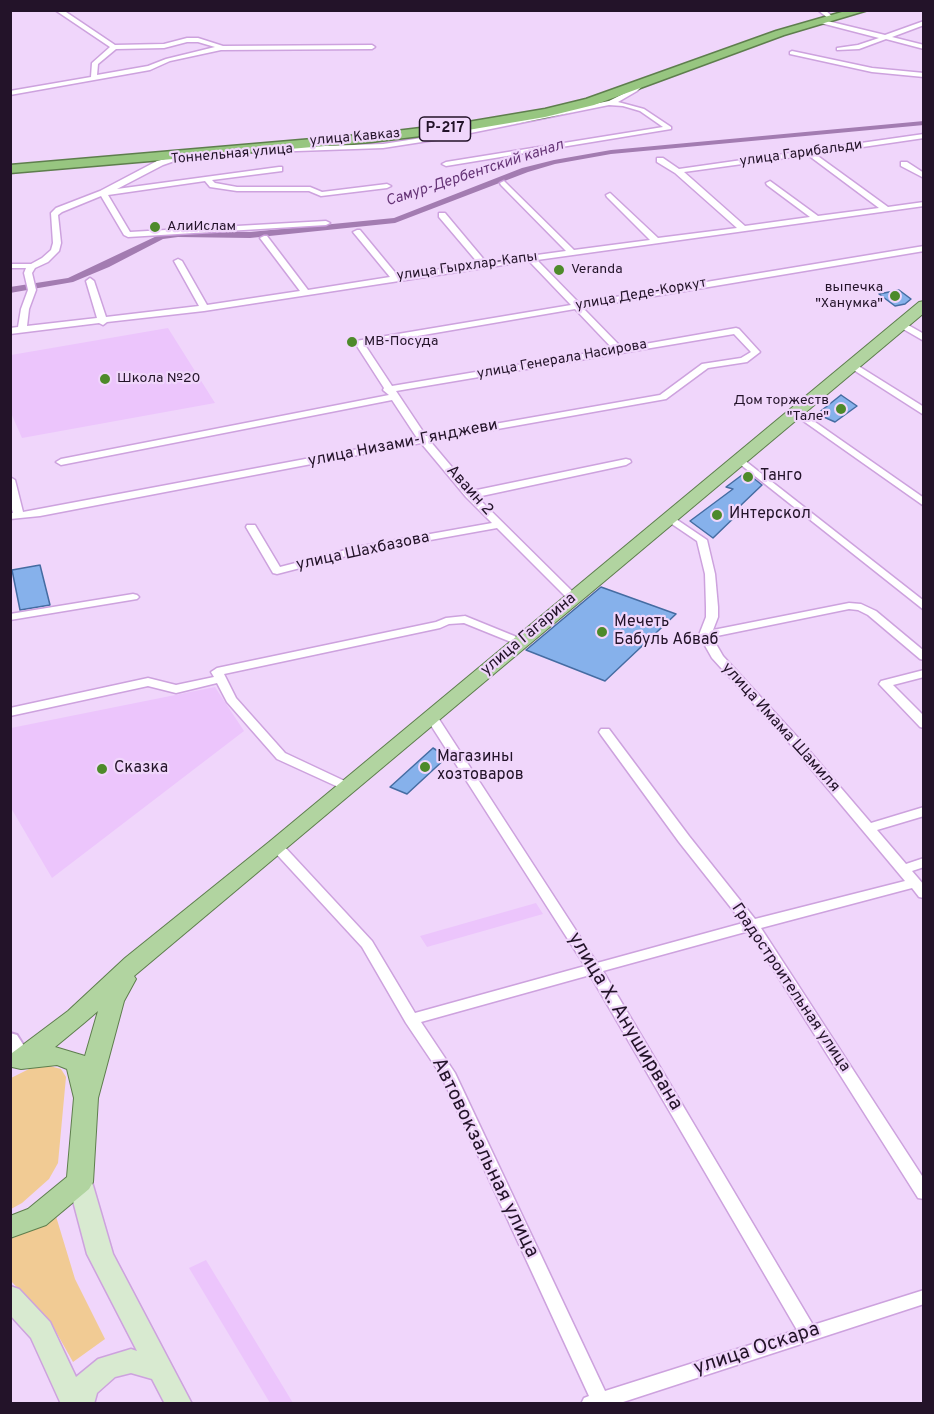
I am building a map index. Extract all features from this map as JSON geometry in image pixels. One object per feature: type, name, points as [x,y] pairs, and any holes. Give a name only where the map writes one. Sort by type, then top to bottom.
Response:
[{"type":"highway","name":"улица Кавказ","points":[[10,169],[162,158],[371,138],[462,127],[545,113],[590,102],[824,17],[863,10]]},
{"type":"main road","name":"улица Гагарина","points":[[14,1055],[75,1017],[133,964],[277,847],[924,305]]},
{"type":"main road","name":"улица Гагарина","points":[[86,1098],[112,1001],[133,964]]},
{"type":"main road","points":[[14,1055],[58,1056],[78,1064],[86,1098],[80,1182],[100,1254],[180,1404]]},
{"type":"main road","points":[[10,1227],[37,1217],[80,1182]]},
{"type":"main road","points":[[10,1297],[41,1330],[75,1404]]},
{"type":"main road","points":[[80,1404],[86,1386],[107,1368],[131,1360],[161,1370]]},
{"type":"street","points":[[58,10],[114,47],[164,46],[187,40],[198,40],[221,48]]},
{"type":"street","points":[[824,17],[885,38],[924,47]]},
{"type":"street","points":[[839,49],[859,47],[924,23]]},
{"type":"street","points":[[94,77],[95,63],[114,47]]},
{"type":"street","points":[[10,93],[150,68],[168,60],[221,48],[372,47]]},
{"type":"street","points":[[792,53],[872,70],[924,75]]},
{"type":"street","points":[[609,103],[635,90],[645,81]]},
{"type":"street","name":"Тоннельная улица","points":[[103,194],[162,158],[263,150],[383,146],[441,137],[609,103],[624,104],[642,110],[669,128],[446,164]]},
{"type":"street","name":"улица Гарибальди","points":[[678,171],[924,136]]},
{"type":"street","points":[[810,153],[886,210]]},
{"type":"street","points":[[660,160],[678,171],[743,229]]},
{"type":"street","points":[[904,164],[924,176]]},
{"type":"street","points":[[10,266],[32,266],[45,260],[55,251],[57,243],[54,215],[69,205],[103,194],[279,169]]},
{"type":"street","points":[[206,180],[213,185],[237,189],[310,189],[321,194],[387,186]]},
{"type":"street","points":[[504,183],[571,252]]},
{"type":"street","points":[[770,183],[817,219]]},
{"type":"street","points":[[103,194],[128,235],[326,223]]},
{"type":"street","points":[[610,195],[656,241]]},
{"type":"street","name":"улица Гырхлар-Капы","points":[[10,331],[103,322],[204,308],[571,252],[924,204]]},
{"type":"street","points":[[442,215],[484,265]]},
{"type":"street","points":[[357,232],[395,278]]},
{"type":"street","points":[[264,238],[306,293]]},
{"type":"street","name":"улица Деде-Коркут","points":[[359,343],[924,248]]},
{"type":"street","points":[[531,258],[620,350]]},
{"type":"street","points":[[178,261],[204,308]]},
{"type":"street","points":[[22,330],[25,309],[32,290],[28,273],[32,266]]},
{"type":"street","points":[[90,281],[103,322]]},
{"type":"street","points":[[901,324],[924,338]]},
{"type":"street","name":"улица Генерала Насирова","points":[[61,462],[392,393],[735,331]]},
{"type":"street","name":"улица Низами-Гянджеви","points":[[15,515],[97,503],[663,397],[705,366],[744,360],[756,352],[735,331]]},
{"type":"street","name":"Аваин 2","points":[[359,343],[424,441],[470,495],[573,598]]},
{"type":"street","points":[[852,365],[924,412]]},
{"type":"street","points":[[795,411],[924,503]]},
{"type":"street","points":[[739,459],[924,607]]},
{"type":"street","points":[[470,495],[626,462]]},
{"type":"street","points":[[10,480],[15,515]]},
{"type":"street","points":[[670,518],[702,540],[712,607],[712,617],[705,635]]},
{"type":"street","name":"улица Шахбазова","points":[[250,527],[277,571],[357,550],[499,525]]},
{"type":"street","points":[[10,617],[133,597]]},
{"type":"street","points":[[705,635],[849,606],[861,607],[872,613],[924,657]]},
{"type":"street","points":[[10,712],[148,682],[176,689],[219,676],[440,626],[446,621],[465,619],[520,642]]},
{"type":"street","name":"улица Имама Шамиля","points":[[705,635],[718,658],[796,743],[919,889]]},
{"type":"street","points":[[924,674],[885,684],[924,724]]},
{"type":"street","points":[[219,676],[231,699],[281,756],[347,788]]},
{"type":"street","name":"улица Х. Ануширвана","points":[[431,716],[594,969],[809,1334]]},
{"type":"street","name":"Градостроительная улица","points":[[605,732],[684,839],[752,925],[924,1193]]},
{"type":"street","points":[[868,829],[924,811]]},
{"type":"street","name":"Автовокзальная улица","points":[[277,847],[368,944],[411,1019],[447,1073],[595,1402]]},
{"type":"street","points":[[904,869],[924,862]]},
{"type":"street","points":[[411,1019],[752,925],[919,889]]},
{"type":"street","name":"улица Оскара","points":[[595,1402],[924,1297]]},
{"type":"shaded area","name":"Школа №20","points":[[168,328],[215,403],[22,438],[11,413],[11,355]]},
{"type":"shaded area","name":"Сказка","points":[[215,687],[244,731],[52,878],[11,808],[11,728]]},
{"type":"shaded area","points":[[536,903],[543,914],[427,947],[420,936]]},
{"type":"shaded area","points":[[46,1065],[61,1069],[66,1077],[58,1163],[49,1179],[22,1203],[11,1209],[11,1078],[33,1067]]},
{"type":"shaded area","points":[[55,1213],[75,1279],[105,1339],[73,1362],[51,1323],[11,1281],[10,1239]]},
{"type":"shaded area","points":[[206,1260],[293,1403],[270,1403],[189,1268]]},
{"type":"building","name":"выпечка \"Ханумка\"","points":[[899,290],[911,299],[905,304],[895,306],[879,294]]},
{"type":"building","name":"Дом торжеств \"Тале\"","points":[[841,395],[857,406],[835,422],[817,414]]},
{"type":"building","points":[[746,472],[762,485],[739,507],[743,509],[713,538],[690,521],[733,489],[726,487]]},
{"type":"building","points":[[40,565],[50,605],[20,610],[12,570]]},
{"type":"building","name":"Мечеть Бабуль Абваб","points":[[601,587],[676,614],[605,681],[526,650]]},
{"type":"building","name":"Магазины хозтоваров","points":[[433,748],[447,757],[407,794],[390,787]]},
{"type":"waterway","name":"Самур-Дербентский канал","points":[[10,290],[70,280],[106,265],[161,237],[178,234],[250,235],[395,220],[525,170],[554,162],[611,152],[924,123]]},
{"type":"place","name":"АлиИслам","points":[[155,227]]},
{"type":"place","name":"Veranda","points":[[559,270]]},
{"type":"place","name":"выпечка \"Ханумка\"","points":[[895,296]]},
{"type":"place","name":"МВ-Посуда","points":[[352,342]]},
{"type":"place","name":"Школа №20","points":[[105,379]]},
{"type":"place","name":"Дом торжеств \"Тале\"","points":[[841,409]]},
{"type":"place","name":"Танго","points":[[748,477]]},
{"type":"place","name":"Интерскол","points":[[717,515]]},
{"type":"place","name":"Мечеть Бабуль Абваб","points":[[602,632]]},
{"type":"place","name":"Магазины хозтоваров","points":[[425,767]]},
{"type":"place","name":"Сказка","points":[[102,769]]}]
